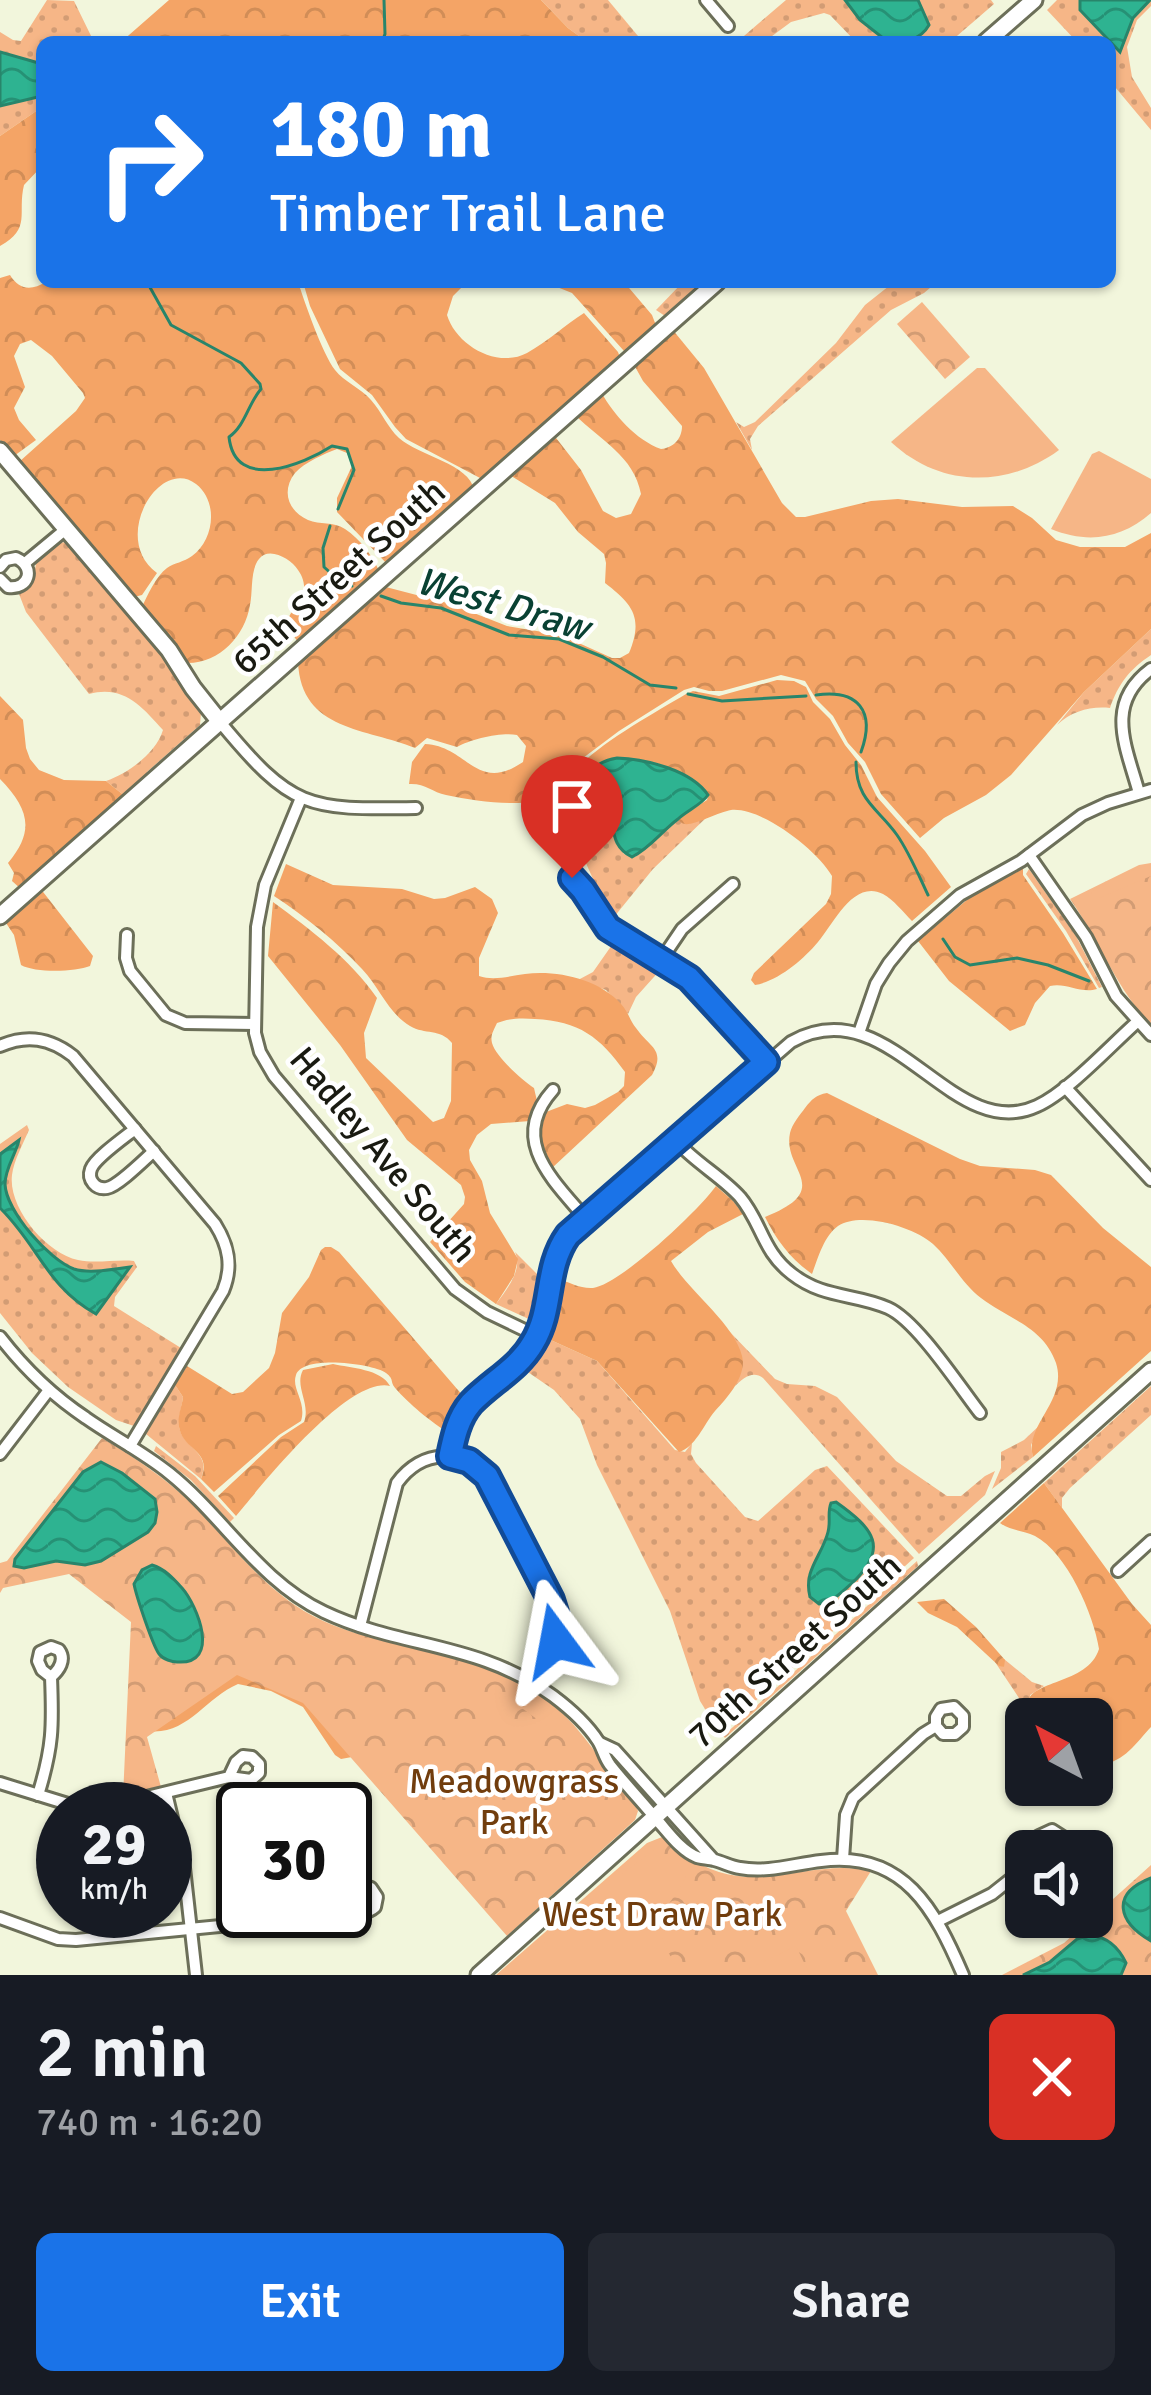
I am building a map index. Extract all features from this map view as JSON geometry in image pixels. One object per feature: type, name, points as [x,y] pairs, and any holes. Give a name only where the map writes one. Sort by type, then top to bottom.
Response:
[{"type":"street","points":[[706,0],[728,26]]},
{"type":"street","points":[[992,36],[1021,4]]},
{"type":"street","name":"65th Street South","points":[[0,916],[710,288]]},
{"type":"street","points":[[0,451],[169,650],[220,722],[278,785],[321,806],[416,808]]},
{"type":"street","points":[[25,563],[66,529]]},
{"type":"street","points":[[0,567],[13,558],[25,563]]},
{"type":"street","points":[[0,579],[8,587],[21,586],[29,576],[25,563]]},
{"type":"street","points":[[859,1033],[876,984],[889,963],[969,889],[1029,855],[1076,819],[1145,791],[1121,718],[1131,688],[1151,669]]},
{"type":"street","name":"Hadley Ave South","points":[[301,798],[261,898],[256,939],[259,1048],[271,1071],[455,1289],[490,1314],[537,1336]]},
{"type":"street","points":[[1029,855],[1086,937],[1116,996],[1151,1036]]},
{"type":"street","points":[[569,878],[615,934],[682,972],[766,1062]]},
{"type":"street","points":[[661,960],[682,929],[733,884]]},
{"type":"street","points":[[127,935],[130,971],[166,1015],[189,1023],[255,1024]]},
{"type":"street","points":[[450,1456],[456,1430],[469,1406],[519,1363],[537,1336],[545,1318],[556,1254],[568,1235],[791,1042],[834,1029],[859,1033],[959,1095],[1006,1112],[1042,1104],[1137,1022]]},
{"type":"street","points":[[0,1046],[44,1040],[74,1055],[218,1227],[226,1245],[229,1271],[223,1291],[130,1446]]},
{"type":"street","points":[[1065,1087],[1151,1180]]},
{"type":"street","points":[[553,1090],[537,1116],[536,1151],[543,1167],[586,1219]]},
{"type":"street","points":[[135,1129],[94,1164],[92,1182],[110,1187],[154,1151]]},
{"type":"street","points":[[676,1142],[741,1198],[765,1245],[786,1269],[821,1292],[878,1305],[900,1316],[980,1413]]},
{"type":"street","points":[[0,1337],[49,1390],[193,1493],[282,1586],[318,1609],[360,1626],[478,1656],[534,1683],[571,1710],[600,1743],[605,1759],[661,1812],[688,1852],[699,1859],[754,1870],[843,1859],[873,1864],[901,1878],[938,1921],[963,1975]]},
{"type":"street","name":"70th Street South","points":[[479,1975],[1151,1371]]},
{"type":"street","points":[[0,1454],[49,1390]]},
{"type":"street","points":[[360,1626],[395,1487],[421,1461],[439,1455],[469,1461],[487,1476],[555,1609],[555,1646],[534,1683]]},
{"type":"street","points":[[1118,1571],[1151,1541]]},
{"type":"street","points":[[41,1782],[53,1736],[51,1677]]},
{"type":"street","points":[[843,1859],[846,1816],[853,1798],[936,1726]]},
{"type":"street","points":[[192,1786],[229,1777]]},
{"type":"street","points":[[0,1783],[36,1794]]},
{"type":"street","points":[[938,1921],[1005,1884]]},
{"type":"street","points":[[0,1918],[36,1929]]},
{"type":"street","points":[[192,1938],[196,1975]]},
{"type":"green space","points":[[47,0],[74,1],[91,36],[36,36],[36,111],[0,136],[0,32],[21,41]]},
{"type":"green space","points":[[169,0],[541,0],[579,36],[128,36]]},
{"type":"green space","points":[[541,0],[608,0],[638,36],[579,36]]},
{"type":"green space","points":[[786,0],[991,0],[994,4],[957,36],[850,36],[824,13],[791,22],[772,36],[744,36]]},
{"type":"green space","points":[[1057,0],[1151,0],[1127,47],[1132,77],[1151,108],[1151,130],[1116,88],[1116,36],[1071,36],[1047,10]]},
{"type":"green space","points":[[36,111],[36,172],[24,185],[20,226],[0,246],[0,136]]},
{"type":"green space","points":[[10,275],[26,288],[300,288],[335,370],[371,400],[399,438],[463,473],[474,490],[389,566],[337,512],[337,498],[352,466],[347,453],[337,449],[309,462],[291,480],[291,506],[308,520],[351,533],[380,573],[297,641],[288,621],[304,596],[302,576],[285,558],[263,555],[254,569],[247,616],[236,637],[209,659],[186,663],[142,607],[163,572],[192,556],[205,541],[211,521],[208,501],[196,484],[182,478],[155,491],[145,505],[138,541],[157,573],[142,595],[134,597],[19,462],[85,398],[52,356],[31,340],[20,344],[14,356],[25,387],[14,408],[36,440],[14,456],[0,440],[0,278]]},
{"type":"green space","points":[[305,288],[461,288],[447,315],[459,336],[479,351],[503,358],[527,353],[584,313],[621,360],[487,479],[480,478],[406,439],[372,395],[340,369]]},
{"type":"green space","points":[[560,288],[629,288],[657,328],[629,352],[624,351],[572,293]]},
{"type":"green space","points":[[677,288],[702,288],[668,318],[656,310]]},
{"type":"green space","points":[[886,288],[930,288],[891,310],[758,426],[750,439],[752,450],[736,422],[744,427],[755,422],[836,343],[865,305]]},
{"type":"green space","points":[[922,302],[970,357],[945,379],[897,324]]},
{"type":"green space","points":[[672,329],[704,368],[782,503],[796,517],[898,499],[962,507],[1013,506],[1056,540],[1080,547],[1125,547],[1151,533],[1151,629],[1084,692],[1011,775],[920,838],[881,794],[865,762],[805,681],[781,675],[722,691],[684,690],[575,764],[555,797],[515,803],[459,798],[409,784],[412,762],[425,744],[494,773],[523,762],[526,746],[517,735],[487,737],[457,747],[427,738],[415,748],[340,724],[311,702],[302,685],[298,662],[382,586],[451,604],[507,626],[561,635],[612,658],[629,653],[635,630],[633,612],[605,583],[604,554],[555,503],[508,474],[553,434],[581,470],[603,511],[616,518],[631,514],[641,494],[631,469],[575,415],[601,392],[643,440],[661,449],[676,442],[682,426],[633,363]]},
{"type":"green space","points":[[977,368],[985,368],[1059,450],[1017,472],[973,478],[930,468],[891,442]]},
{"type":"green space","points":[[1099,451],[1151,479],[1151,513],[1128,529],[1104,536],[1051,529],[1092,454]]},
{"type":"green space","points":[[65,542],[167,660],[201,712],[200,725],[126,797],[106,781],[140,761],[163,730],[122,695],[89,694],[26,612],[19,594],[32,585],[36,564]]},
{"type":"green space","points":[[1151,629],[1151,655],[1126,678],[1110,708],[1082,710],[1057,725],[1084,692]]},
{"type":"green space","points":[[777,680],[806,687],[861,765],[877,797],[951,887],[912,921],[883,894],[862,893],[845,906],[798,962],[755,985],[754,973],[831,894],[832,876],[814,854],[788,832],[744,811],[731,810],[683,824],[677,819],[708,796],[681,773],[645,761],[608,762],[579,783],[584,789],[562,804],[555,801],[586,760],[686,694],[719,696]]},
{"type":"green space","points":[[0,696],[23,720],[26,748],[39,770],[64,780],[106,781],[126,797],[22,890],[12,881],[14,873],[8,863],[22,840],[25,820],[0,779]]},
{"type":"green space","points":[[584,789],[606,810],[624,854],[635,857],[677,819],[688,824],[709,815],[653,869],[614,917],[585,861],[601,839],[604,813],[591,796],[579,793]]},
{"type":"green space","points":[[1151,863],[1151,1025],[1070,899]]},
{"type":"green space","points":[[286,864],[333,885],[402,889],[434,899],[475,887],[492,899],[498,913],[479,958],[479,976],[550,973],[589,982],[621,1004],[657,1054],[652,1075],[552,1168],[542,1141],[546,1112],[567,1104],[595,1105],[624,1086],[625,1072],[607,1049],[576,1027],[550,1020],[497,1023],[494,1049],[534,1088],[537,1101],[530,1121],[491,1124],[469,1150],[490,1213],[518,1259],[514,1276],[496,1304],[465,1282],[430,1242],[464,1204],[461,1185],[407,1140],[340,1045],[268,956],[273,902],[342,958],[377,998],[364,1033],[366,1058],[433,1122],[444,1118],[451,1101],[452,1043],[402,1021],[352,959],[274,896]]},
{"type":"green space","points":[[1151,865],[1151,876],[1097,899],[1090,897],[1113,880]]},
{"type":"green space","points":[[1023,868],[1023,875],[1097,989],[1050,986],[1025,1025],[1010,1031],[949,981],[918,941],[974,894]]},
{"type":"green space","points":[[1029,869],[1076,936],[1102,987],[1026,874]]},
{"type":"green space","points":[[40,888],[93,956],[90,966],[55,971],[21,965],[14,935],[4,920]]},
{"type":"green space","points":[[614,942],[662,968],[636,997],[628,1014],[606,990],[578,980],[593,972]]},
{"type":"green space","points":[[827,1093],[960,1159],[1051,1175],[1103,1228],[1151,1267],[1151,1351],[1033,1457],[1034,1434],[1052,1401],[1058,1377],[1050,1350],[1034,1332],[981,1298],[933,1244],[913,1232],[873,1221],[838,1226],[829,1235],[812,1274],[770,1226],[765,1217],[786,1207],[802,1188],[790,1146],[791,1130],[810,1102]]},
{"type":"green space","points":[[27,1125],[12,1175],[23,1215],[42,1239],[66,1256],[134,1261],[137,1267],[115,1297],[114,1306],[181,1348],[134,1426],[116,1420],[68,1387],[0,1313],[0,1144]]},
{"type":"green space","points":[[716,1186],[743,1214],[708,1232],[671,1261],[724,1323],[743,1362],[733,1388],[695,1441],[679,1452],[597,1361],[544,1337],[557,1278],[593,1288],[622,1274],[694,1212]]},
{"type":"green space","points":[[325,1247],[339,1252],[464,1397],[448,1432],[407,1400],[386,1373],[354,1364],[311,1365],[301,1369],[295,1380],[301,1421],[214,1492],[201,1479],[203,1462],[179,1427],[183,1397],[175,1385],[187,1366],[232,1394],[243,1392],[269,1368],[282,1313]]},
{"type":"green space","points":[[515,1252],[538,1275],[531,1320],[496,1304],[515,1272]]},
{"type":"green space","points":[[728,1330],[775,1379],[815,1386],[837,1397],[896,1461],[947,1496],[961,1496],[995,1471],[985,1495],[919,1554],[763,1378],[752,1375],[735,1386],[740,1357]]},
{"type":"green space","points":[[544,1337],[597,1361],[675,1450],[685,1452],[692,1443],[696,1463],[745,1517],[758,1521],[815,1470],[827,1466],[914,1558],[720,1733],[700,1701],[670,1611],[597,1465],[580,1419],[554,1390],[522,1368]]},
{"type":"green space","points":[[333,1364],[373,1373],[390,1386],[372,1387],[330,1415],[236,1516],[218,1496],[281,1437],[304,1422],[303,1370]]},
{"type":"green space","points":[[175,1385],[183,1397],[179,1427],[203,1462],[201,1479],[146,1434]]},
{"type":"green space","points":[[1151,1386],[1151,1415],[1070,1488],[1062,1498],[1062,1508],[1044,1483]]},
{"type":"green space","points":[[1041,1424],[1031,1445],[1033,1457],[992,1489],[1001,1468],[1001,1452]]},
{"type":"green space","name":"Meadowgrass Park","points":[[102,1438],[181,1494],[258,1574],[304,1611],[364,1636],[485,1667],[539,1695],[589,1743],[635,1804],[635,1820],[507,1936],[303,1703],[237,1675],[147,1737],[160,1782],[124,1782],[131,1622],[69,1574],[3,1588],[0,1593],[0,1563],[7,1561]]},
{"type":"green space","points":[[156,1446],[195,1476],[234,1518],[230,1522],[191,1480],[154,1451]]},
{"type":"green space","points":[[1044,1483],[1151,1625],[1151,1727],[1126,1754],[1113,1760],[1113,1698],[1030,1698],[1039,1689],[1080,1672],[1099,1649],[1085,1603],[1058,1556],[1035,1536],[1000,1523]]},
{"type":"green space","points":[[917,1561],[918,1566],[723,1736]]},
{"type":"green space","points":[[944,1599],[976,1627],[1005,1660],[1004,1667],[957,1627],[917,1602]]},
{"type":"green space","points":[[274,1650],[352,1757],[335,1755],[303,1707],[271,1691],[238,1684],[174,1728],[148,1731]]},
{"type":"green space","points":[[1004,1659],[1044,1686],[1030,1698],[1019,1698],[995,1662],[1004,1667]]},
{"type":"green space","points":[[519,1692],[561,1721],[561,1730],[553,1731],[515,1703],[513,1695]]},
{"type":"green space","name":"West Draw Park","points":[[662,1837],[703,1865],[738,1876],[832,1868],[871,1871],[846,1911],[878,1975],[496,1975],[647,1843]]},
{"type":"green space","points":[[657,1848],[686,1876],[661,1926],[680,1975],[508,1975],[619,1876]]},
{"type":"green space","points":[[1151,1865],[1151,1975],[1002,1975],[1070,1938],[1113,1938],[1113,1899]]},
{"type":"green space","points":[[796,1946],[810,1975],[735,1975]]},
{"type":"water","points":[[845,0],[918,0],[929,25],[917,36],[880,36]]},
{"type":"water","points":[[1080,0],[1150,0],[1133,18],[1120,52],[1116,36],[1105,36],[1080,10]]},
{"type":"water","points":[[0,52],[36,62],[36,97],[0,106]]},
{"type":"water","points":[[617,758],[667,768],[691,779],[708,795],[632,857],[615,839],[604,802],[579,782],[595,766]]},
{"type":"water","points":[[19,1140],[5,1184],[30,1233],[74,1269],[130,1267],[96,1314],[54,1278],[0,1208],[0,1154]]},
{"type":"water","points":[[101,1462],[155,1499],[155,1523],[148,1532],[101,1561],[14,1566],[83,1472]]},
{"type":"water","points":[[836,1502],[868,1530],[873,1549],[851,1584],[819,1604],[810,1597],[809,1579],[828,1532],[831,1503]]},
{"type":"water","points":[[152,1565],[175,1581],[194,1607],[202,1644],[191,1660],[165,1659],[154,1643],[134,1584],[142,1570]]},
{"type":"water","points":[[1151,1878],[1151,1941],[1131,1925],[1123,1908],[1129,1892]]},
{"type":"water","points":[[1077,1939],[1107,1941],[1126,1963],[1121,1975],[1023,1975],[1050,1962]]},
{"type":"waterway","name":"West Draw","points":[[384,0],[384,36]]},
{"type":"waterway","name":"West Draw","points":[[150,288],[171,325],[241,363],[260,384],[243,421],[229,437],[234,454],[244,465],[272,469],[332,446],[347,449],[354,470],[338,509]]},
{"type":"waterway","name":"West Draw","points":[[330,526],[323,548],[324,567],[352,586]]},
{"type":"waterway","name":"West Draw","points":[[381,596],[441,608],[509,635],[559,639],[603,657],[650,685],[676,688]]},
{"type":"waterway","name":"West Draw","points":[[688,694],[722,701],[806,696]]},
{"type":"waterway","name":"West Draw","points":[[816,695],[843,696],[860,706],[866,725],[861,752]]},
{"type":"waterway","name":"West Draw","points":[[856,762],[864,795],[901,842],[928,895]]},
{"type":"waterway","name":"West Draw","points":[[943,939],[955,957],[970,965],[1017,958],[1089,981]]},
{"type":"route","points":[[556,1641],[557,1619],[551,1600],[490,1481],[474,1465],[450,1456],[456,1430],[471,1404],[519,1363],[533,1344],[545,1318],[554,1259],[568,1235],[766,1062],[689,978],[608,928],[572,878]]}]
